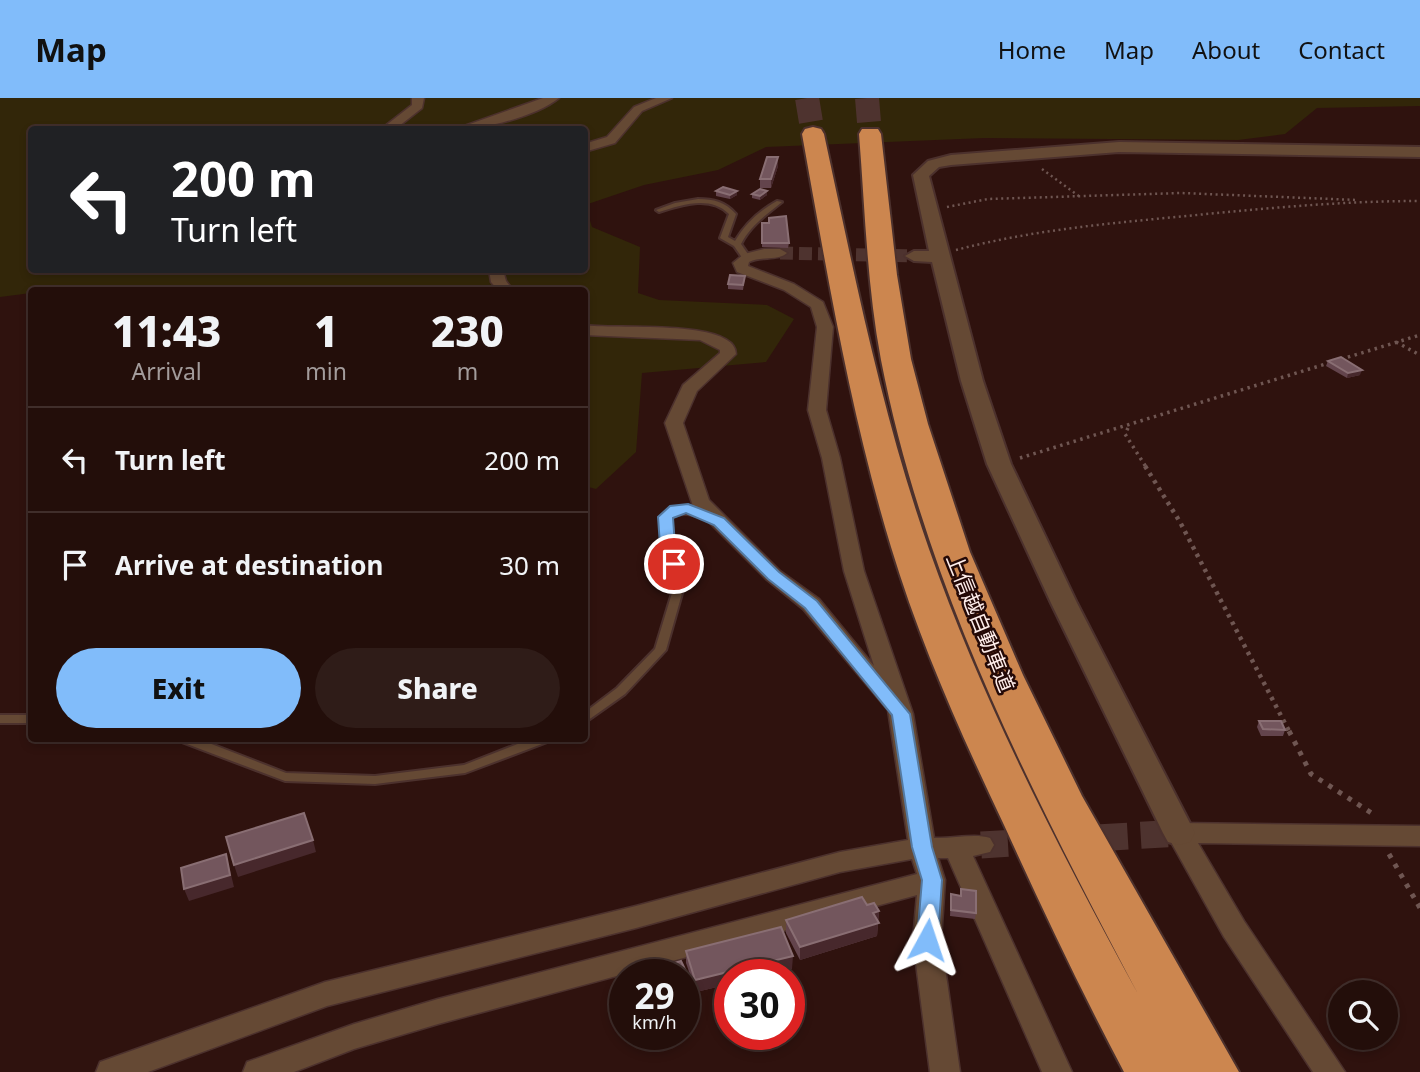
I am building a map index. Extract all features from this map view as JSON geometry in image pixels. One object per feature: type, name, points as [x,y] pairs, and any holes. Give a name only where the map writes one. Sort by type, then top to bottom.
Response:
[{"type":"highway","name":"上信越自動車道","points":[[813,134],[869,405],[930,605],[1013,796],[1066,907],[1153,1072]]},
{"type":"highway","name":"上信越自動車道","points":[[870,134],[882,269],[896,357],[919,453],[944,535],[986,642],[1052,783],[1211,1072]]},
{"type":"street","points":[[391,126],[418,106],[418,98]]},
{"type":"street","points":[[473,126],[517,113],[553,98]]},
{"type":"street","points":[[588,147],[611,140],[638,109],[666,98]]},
{"type":"street","points":[[1330,1072],[1234,929],[1179,833],[1064,603],[999,464],[972,382],[927,211],[921,175],[934,164],[1051,151],[1142,147],[1420,152]]},
{"type":"street","points":[[780,253],[742,251],[740,263],[742,269],[789,287],[818,305],[825,327],[817,410],[831,458],[854,571],[901,714],[922,847],[932,880],[927,940],[946,1072]]},
{"type":"street","points":[[914,256],[940,257]]},
{"type":"street","points":[[588,330],[635,335],[677,333],[721,339],[728,348],[728,354],[689,389],[674,423],[700,502],[774,575],[811,604],[901,714]]},
{"type":"street","points":[[1179,833],[1415,836]]},
{"type":"street","points":[[111,1072],[325,994],[636,917],[840,862],[922,847],[969,847],[1057,1072]]},
{"type":"street","points":[[258,1072],[366,1032],[831,911],[932,880]]},
{"type":"lane","points":[[659,210],[685,202],[715,203],[729,208],[733,214],[724,238],[742,251]]},
{"type":"lane","points":[[742,251],[744,231],[763,211],[779,202]]},
{"type":"lane","points":[[588,716],[621,691],[660,650],[680,583],[668,545],[665,517],[675,510],[688,508],[719,521]]},
{"type":"lane","points":[[0,719],[28,719]]},
{"type":"lane","points":[[193,742],[285,777],[375,780],[465,769],[536,742]]},
{"type":"path","points":[[1051,151],[1033,162],[1080,197]]},
{"type":"path","points":[[927,211],[988,199],[1181,193],[1420,201]]},
{"type":"path","points":[[940,257],[1000,237],[1029,233],[1229,211],[1372,200]]},
{"type":"path","points":[[999,464],[1128,428],[1240,388],[1420,335]]},
{"type":"path","points":[[1396,342],[1420,355]]},
{"type":"path","points":[[1128,428],[1125,434],[1180,522],[1311,774],[1415,836]]},
{"type":"path","points":[[1378,834],[1420,908]]},
{"type":"shaded area","points":[[0,98],[1420,98],[1420,106],[1317,108],[1285,134],[1238,140],[984,138],[766,147],[718,170],[644,185],[588,204],[588,126],[28,126],[28,273],[588,273],[588,214],[592,227],[640,247],[638,293],[659,300],[767,305],[794,319],[766,362],[642,373],[636,452],[596,489],[588,487],[588,287],[28,287],[28,293],[0,297]]},
{"type":"building","points":[[767,157],[778,157],[771,179],[760,179]]},
{"type":"building","points":[[723,187],[737,191],[730,195],[716,191]]},
{"type":"building","points":[[760,189],[767,191],[760,196],[752,194]]},
{"type":"building","points":[[786,216],[789,243],[762,243],[762,223],[769,223],[769,218]]},
{"type":"building","points":[[730,275],[745,276],[743,285],[728,284]]},
{"type":"building","points":[[1341,357],[1362,370],[1348,373],[1328,361]]},
{"type":"building","points":[[1259,721],[1281,721],[1285,730],[1263,729]]},
{"type":"building","points":[[304,813],[313,840],[234,865],[226,837]]},
{"type":"building","points":[[226,854],[230,875],[184,889],[181,868]]},
{"type":"building","points":[[961,889],[976,891],[976,913],[951,910],[951,894],[961,896]]},
{"type":"building","points":[[862,897],[867,905],[874,903],[879,911],[873,913],[879,923],[800,947],[786,920]]},
{"type":"building","points":[[781,927],[793,956],[781,959],[714,959],[714,975],[700,979],[700,959],[688,959],[686,951]]},
{"type":"tunnel","points":[[807,98],[813,134]]},
{"type":"tunnel","points":[[867,98],[870,134]]},
{"type":"tunnel","points":[[780,253],[914,256]]},
{"type":"tunnel","points":[[981,845],[1179,833]]},
{"type":"route","points":[[674,564],[668,545],[665,517],[675,510],[688,508],[719,521],[774,575],[811,604],[901,714],[922,847],[932,880],[927,940]]}]
